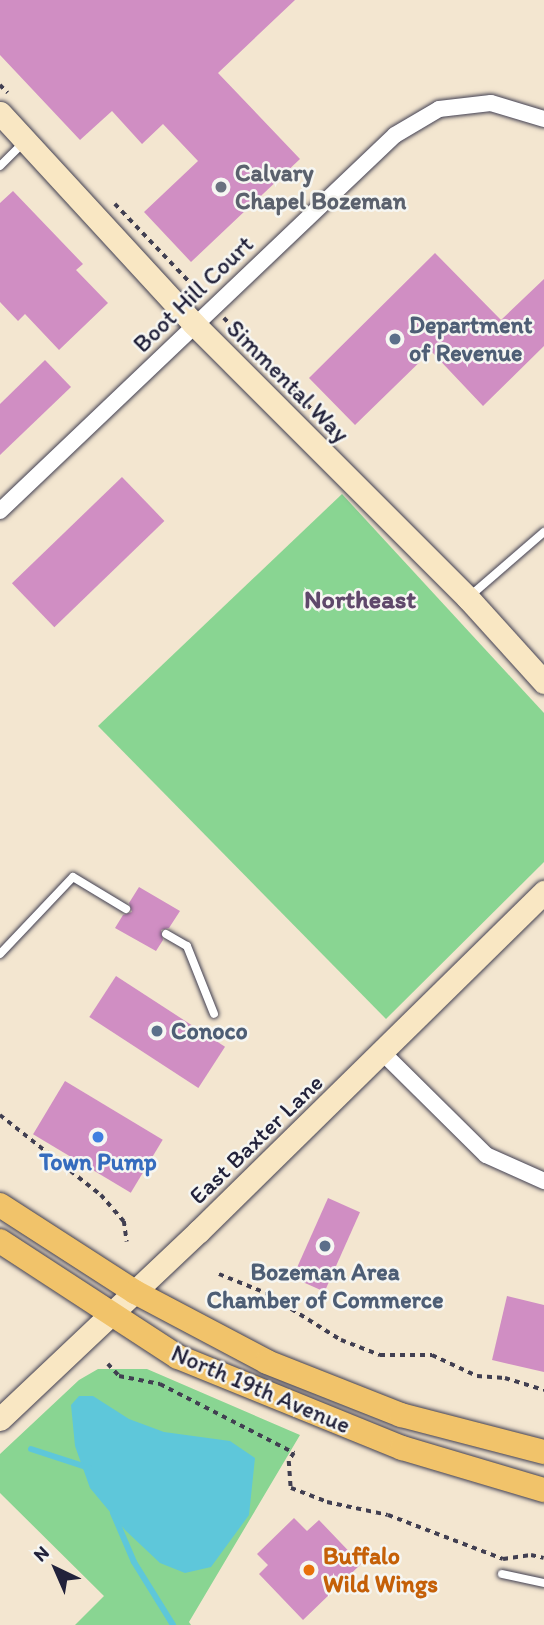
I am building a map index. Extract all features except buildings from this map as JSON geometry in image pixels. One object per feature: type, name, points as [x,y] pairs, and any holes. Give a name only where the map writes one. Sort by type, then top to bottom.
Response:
[{"type":"main road","name":"North 19th Avenue","points":[[0,1205],[135,1292],[292,1372],[401,1415],[544,1452]]},
{"type":"main road","name":"North 19th Avenue","points":[[0,1241],[110,1316],[178,1357],[402,1448],[544,1490]]},
{"type":"street","name":"Boot Hill Court","points":[[0,511],[395,135],[439,109],[491,103],[544,119]]},
{"type":"street","name":"Simmental Way","points":[[5,104],[26,140],[194,324],[468,598],[544,682]]},
{"type":"street","name":"East Baxter Lane","points":[[0,1419],[383,1053],[544,892]]},
{"type":"street","points":[[383,1053],[486,1156],[544,1181]]},
{"type":"lane","points":[[0,166],[26,140]]},
{"type":"lane","points":[[468,598],[544,532]]},
{"type":"lane","points":[[0,954],[73,877],[126,909]]},
{"type":"lane","points":[[166,934],[187,946],[214,1014]]},
{"type":"lane","points":[[502,1574],[544,1583]]},
{"type":"path","points":[[0,85],[5,104]]},
{"type":"path","points":[[105,195],[329,428]]},
{"type":"path","points":[[0,1115],[101,1195],[124,1222],[127,1242]]},
{"type":"path","points":[[219,1274],[266,1293],[341,1340],[380,1354],[432,1355],[477,1376],[505,1378],[544,1390]]},
{"type":"path","points":[[108,1364],[119,1376],[160,1384],[294,1453],[289,1461],[291,1488],[327,1502],[388,1515],[503,1559],[531,1555],[544,1558]]},
{"type":"green space","points":[[342,494],[544,713],[544,862],[386,1019],[98,726]]},
{"type":"green space","points":[[98,1369],[147,1369],[300,1435],[189,1622],[191,1625],[75,1625],[104,1596],[0,1493],[0,1454],[79,1380]]},
{"type":"water","points":[[79,1396],[93,1396],[129,1419],[164,1432],[230,1441],[255,1458],[249,1515],[211,1567],[185,1573],[160,1563],[125,1530],[90,1488],[75,1446],[71,1405]]},
{"type":"waterway","points":[[31,1449],[89,1468]]},
{"type":"waterway","points":[[113,1513],[134,1562],[173,1625]]},
{"type":"place","name":"Calvary Chapel Bozeman","points":[[221,187]]},
{"type":"place","name":"Department of Revenue","points":[[395,339]]},
{"type":"place","name":"Conoco","points":[[157,1031]]},
{"type":"place","name":"Town Pump","points":[[98,1137]]},
{"type":"place","name":"Bozeman Area Chamber of Commerce","points":[[325,1246]]},
{"type":"place","name":"Buffalo Wild Wings","points":[[309,1570]]},
{"type":"district","name":"Northeast","points":[[360,600]]}]
